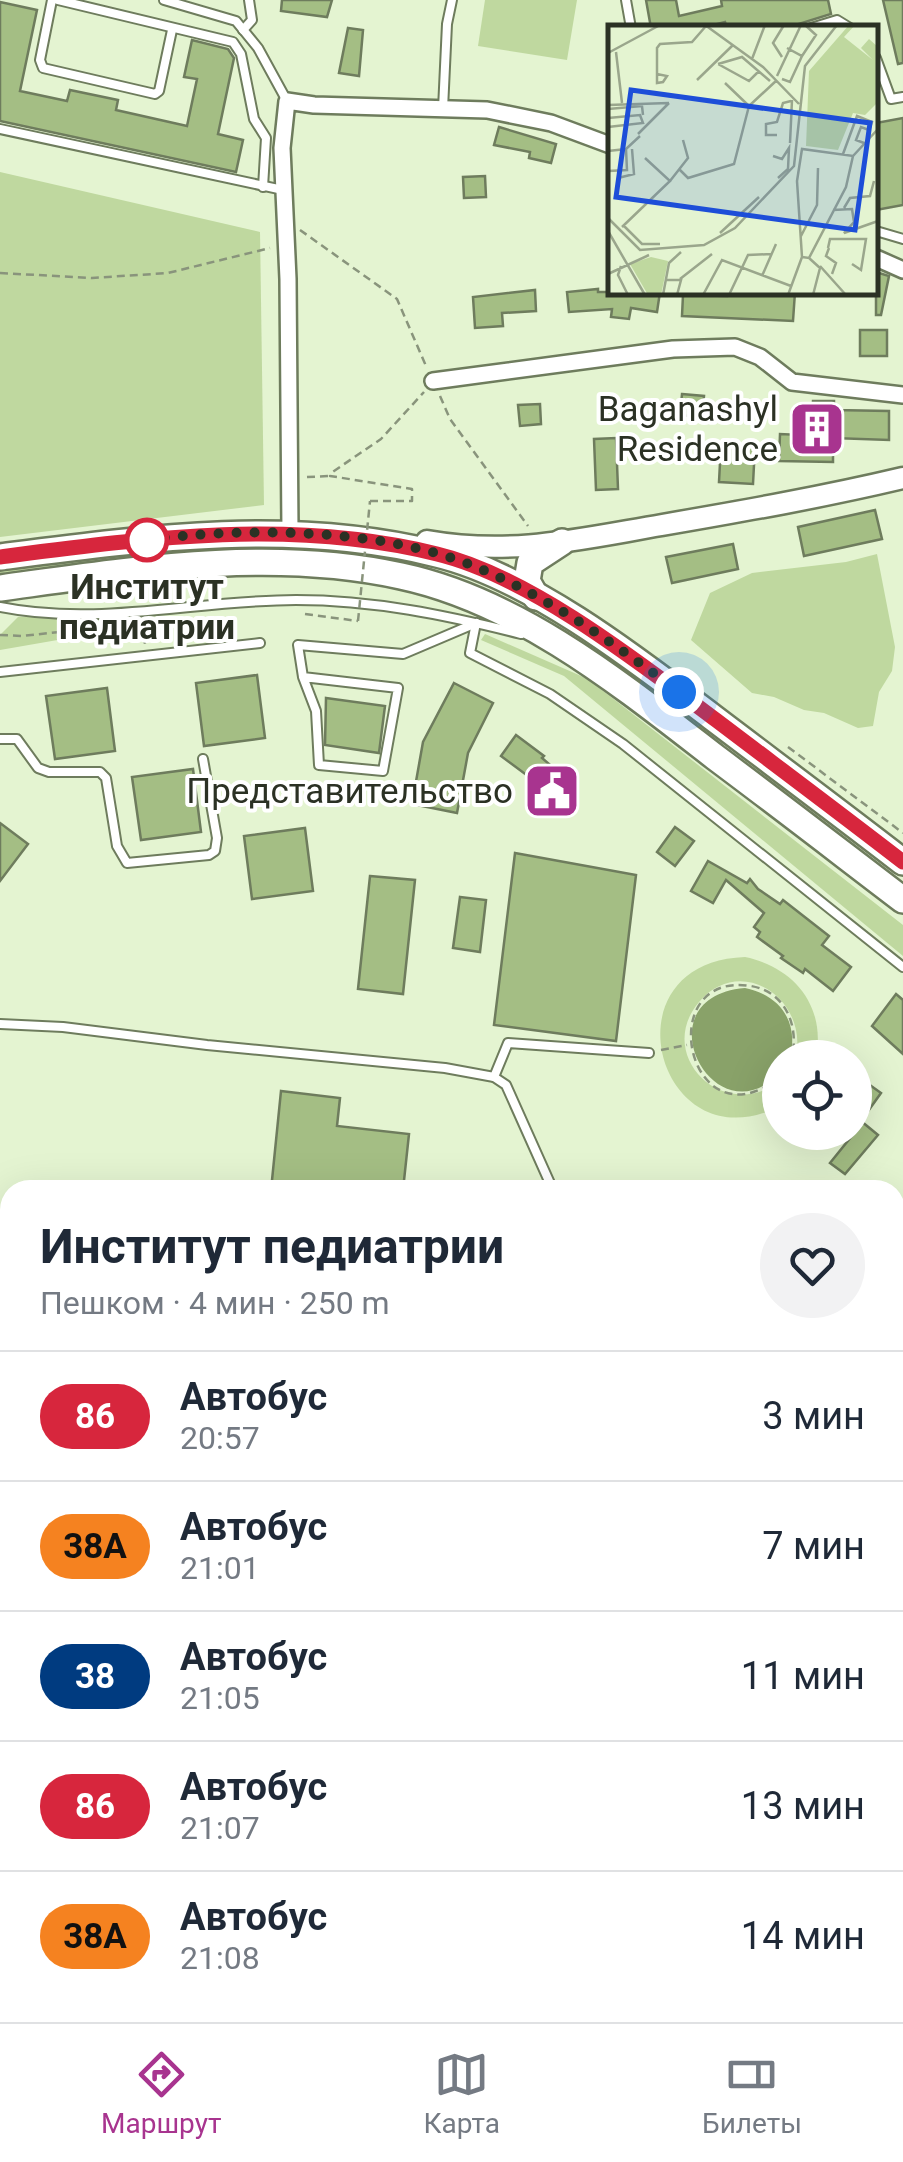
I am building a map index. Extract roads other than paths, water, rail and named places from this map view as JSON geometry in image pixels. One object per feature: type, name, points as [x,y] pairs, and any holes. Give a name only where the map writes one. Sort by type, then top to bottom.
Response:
[{"type":"main road","points":[[0,557],[186,536],[290,532],[439,554],[536,597],[649,669],[903,862]]},
{"type":"main road","points":[[536,597],[527,581],[530,563],[562,542]]},
{"type":"main road","points":[[0,588],[204,564],[263,561],[399,575],[440,586],[554,642],[664,717],[903,900]]},
{"type":"street","points":[[608,144],[551,123],[488,110],[286,101],[282,148],[290,532],[380,533],[492,549],[562,542],[812,500],[903,478]]},
{"type":"street","points":[[878,259],[903,270]]},
{"type":"street","points":[[433,381],[673,349],[735,347],[760,357],[792,382],[903,395]]},
{"type":"lane","points":[[172,30],[159,91],[155,94],[43,68],[40,60],[55,0],[233,42],[238,48],[254,119],[266,138],[263,186]]},
{"type":"lane","points":[[164,0],[236,22],[258,48],[286,101]]},
{"type":"lane","points":[[243,30],[252,20],[249,0]]},
{"type":"lane","points":[[443,109],[447,24],[452,0]]},
{"type":"lane","points":[[626,0],[630,25]]},
{"type":"lane","points":[[820,25],[838,20],[846,25]]},
{"type":"lane","points":[[878,64],[891,100],[903,97]]},
{"type":"lane","points":[[0,129],[284,190]]},
{"type":"lane","points":[[878,232],[903,239]]},
{"type":"lane","points":[[0,607],[38,615],[100,616],[292,600],[360,602],[422,611],[554,642]]},
{"type":"lane","points":[[303,677],[398,688],[383,771],[319,765],[316,711],[303,677],[298,644],[403,654],[476,623]]},
{"type":"lane","points":[[476,623],[470,653],[550,694],[623,744],[903,966]]},
{"type":"lane","points":[[0,672],[260,642]]},
{"type":"lane","points":[[0,739],[17,740],[38,768],[48,772],[100,772],[106,778],[116,846],[127,863],[208,855],[215,850],[217,838],[204,759]]},
{"type":"lane","points":[[0,1024],[63,1027],[444,1068],[494,1077],[506,1085],[549,1180]]},
{"type":"lane","points":[[494,1077],[508,1043],[649,1053]]},
{"type":"place","name":"Baganashyl Residence","points":[[817,429]]},
{"type":"place","name":"Институт педиатрии","points":[[147,540]]},
{"type":"place","name":"Представительство","points":[[552,791]]}]
